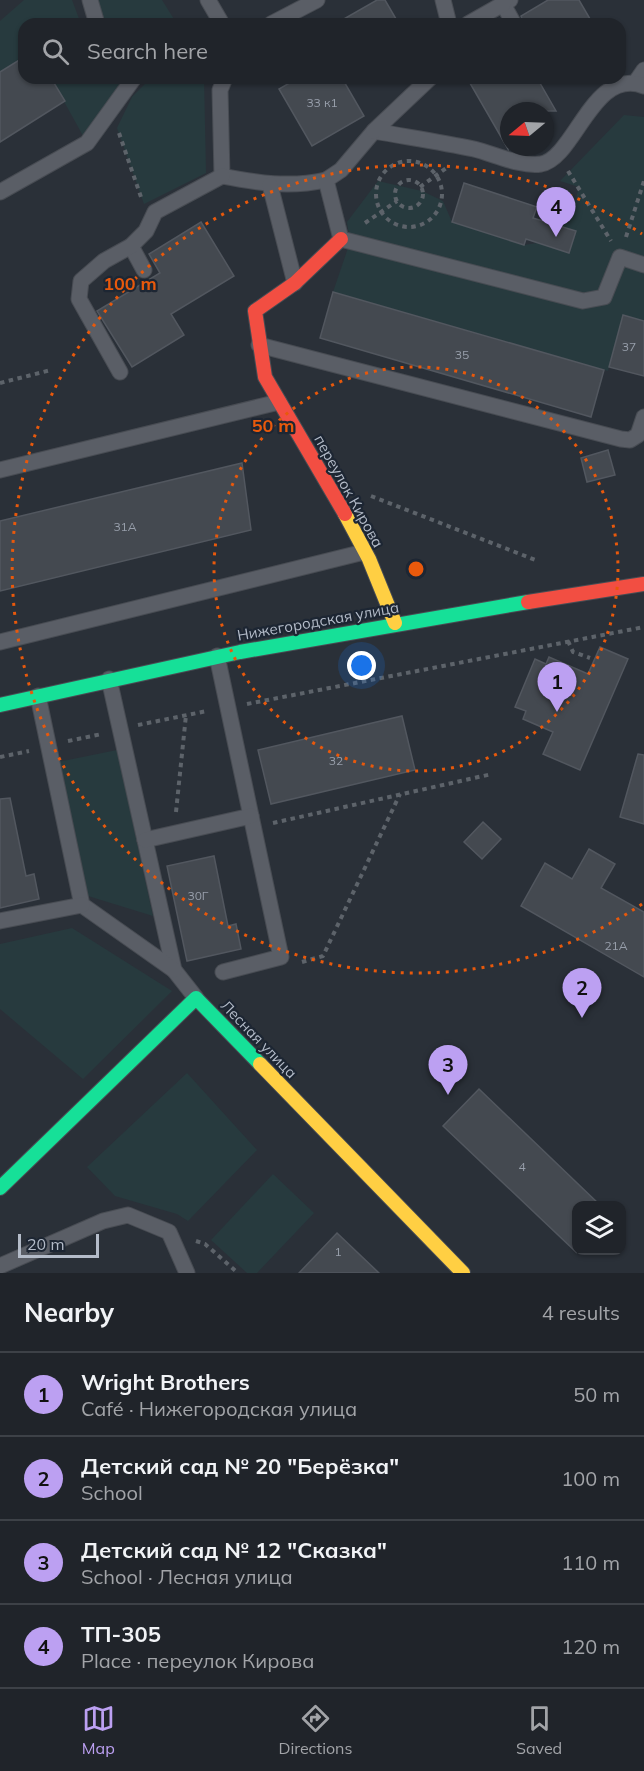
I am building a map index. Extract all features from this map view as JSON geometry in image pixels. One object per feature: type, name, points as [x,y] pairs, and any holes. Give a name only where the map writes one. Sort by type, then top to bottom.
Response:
[{"type":"street","name":"переулок Кирова","points":[[341,239],[295,283],[255,311],[258,344],[265,376],[383,588],[395,624]]},
{"type":"street","name":"Нижегородская улица","points":[[0,705],[217,656],[395,624],[644,584]]},
{"type":"street","points":[[0,1188],[196,998]]},
{"type":"street","name":"Лесная улица","points":[[196,998],[463,1273]]},
{"type":"lane","points":[[90,0],[95,18]]},
{"type":"lane","points":[[208,0],[218,18]]},
{"type":"lane","points":[[283,18],[317,0]]},
{"type":"lane","points":[[443,0],[448,18]]},
{"type":"lane","points":[[478,18],[506,1],[512,18]]},
{"type":"lane","points":[[374,131],[472,149],[525,163],[543,164],[558,153],[598,100],[611,90],[639,85],[644,70]]},
{"type":"lane","points":[[0,192],[87,143],[130,84]]},
{"type":"lane","points":[[222,84],[220,90],[222,176]]},
{"type":"lane","points":[[120,372],[79,299],[81,281],[104,261],[131,246],[146,231],[155,212],[222,176],[270,185],[307,184],[326,180],[341,170],[374,131],[424,84]]},
{"type":"lane","points":[[326,180],[341,239],[583,302],[604,297],[620,257],[644,265]]},
{"type":"lane","points":[[270,185],[295,283]]},
{"type":"lane","points":[[131,246],[144,270]]},
{"type":"lane","points":[[258,344],[621,439],[630,440],[638,435],[644,417]]},
{"type":"lane","points":[[0,470],[279,402]]},
{"type":"lane","points":[[0,642],[364,552]]},
{"type":"lane","points":[[217,656],[280,957],[223,972]]},
{"type":"lane","points":[[109,679],[174,970]]},
{"type":"lane","points":[[38,696],[82,905],[174,970],[196,998]]},
{"type":"lane","points":[[145,840],[252,822]]},
{"type":"lane","points":[[0,921],[82,905]]},
{"type":"lane","points":[[0,1266],[103,1221],[128,1215],[169,1232],[188,1273]]},
{"type":"path","points":[[106,118],[117,128],[144,204],[155,212]]},
{"type":"path","points":[[420,187],[472,149]]},
{"type":"path","points":[[558,153],[620,257]]},
{"type":"path","points":[[419,162],[437,174],[442,188],[442,201],[438,213],[430,221],[419,227],[404,227],[390,222],[382,212],[376,193],[378,181],[383,173],[395,163],[419,162]]},
{"type":"path","points":[[403,181],[412,181],[420,187],[421,200],[414,207],[406,208],[397,201],[395,192],[403,181]]},
{"type":"path","points":[[620,257],[644,181]]},
{"type":"path","points":[[341,239],[397,201]]},
{"type":"path","points":[[0,383],[51,370]]},
{"type":"path","points":[[366,494],[538,561]]},
{"type":"path","points":[[0,757],[186,715],[644,627]]},
{"type":"path","points":[[568,641],[573,652],[590,658]]},
{"type":"path","points":[[175,814],[186,715]]},
{"type":"path","points":[[252,822],[492,774]]},
{"type":"path","points":[[169,1232],[205,1244],[238,1273]]},
{"type":"green space","points":[[24,0],[72,0],[79,18],[18,18],[18,61],[0,72],[0,21]]},
{"type":"green space","points":[[90,0],[162,0],[173,18],[95,18]]},
{"type":"green space","points":[[54,84],[125,84],[127,87],[87,143]]},
{"type":"green space","points":[[145,84],[204,84],[206,173],[144,204],[117,128],[132,97]]},
{"type":"green space","points":[[624,115],[644,117],[644,321],[623,316],[608,371],[333,292],[350,242],[347,222],[378,181],[422,191],[443,201],[452,222],[524,245],[537,243],[569,252],[576,231],[544,221],[569,223],[579,187],[560,181]]},
{"type":"green space","points":[[117,750],[153,916],[88,896],[58,762]]},
{"type":"green space","points":[[72,928],[172,991],[83,1079],[0,1009],[0,944]]},
{"type":"green space","points":[[187,1073],[257,1150],[188,1221],[177,1214],[115,1196],[87,1167]]},
{"type":"green space","points":[[273,1174],[314,1213],[257,1273],[247,1273],[211,1240]]},
{"type":"building","points":[[377,0],[385,0],[396,18],[346,18]]},
{"type":"building","points":[[548,0],[579,0],[590,18],[522,18],[521,16]]},
{"type":"building","points":[[18,61],[18,84],[55,84],[65,101],[0,142],[0,72]]},
{"type":"building","points":[[288,84],[345,84],[364,116],[312,146],[279,89]]},
{"type":"building","points":[[470,84],[540,84],[551,102],[500,102],[500,135]]},
{"type":"building","points":[[464,183],[537,207],[533,218],[576,231],[569,253],[526,239],[524,245],[452,222]]},
{"type":"building","points":[[201,222],[234,276],[171,314],[184,335],[132,367],[97,311],[160,273],[149,254]]},
{"type":"building","points":[[333,292],[604,370],[591,417],[320,338]]},
{"type":"building","points":[[623,315],[644,321],[644,376],[609,367]]},
{"type":"building","points":[[608,450],[615,475],[587,482],[581,458]]},
{"type":"building","points":[[242,463],[251,530],[0,591],[0,521]]},
{"type":"building","points":[[600,647],[628,659],[580,770],[543,754],[553,732],[523,719],[526,711],[515,707],[535,659],[546,664],[549,657],[588,674]]},
{"type":"building","points":[[402,716],[415,770],[271,804],[258,750]]},
{"type":"building","points":[[638,754],[644,755],[644,824],[620,817]]},
{"type":"building","points":[[10,798],[26,876],[34,874],[39,899],[0,908],[0,799]]},
{"type":"building","points":[[483,822],[501,839],[482,859],[464,842]]},
{"type":"building","points":[[589,849],[615,864],[601,888],[644,912],[644,977],[521,906],[545,863],[572,879]]},
{"type":"building","points":[[214,856],[228,926],[236,924],[241,949],[187,961],[167,866]]},
{"type":"building","points":[[479,1089],[596,1201],[572,1201],[572,1248],[443,1126]]},
{"type":"building","points":[[337,1233],[379,1273],[299,1273]]},
{"type":"traffic: fast","points":[[0,705],[240,652],[528,602]]},
{"type":"traffic: fast","points":[[0,1188],[196,998],[260,1064]]},
{"type":"traffic: slow","points":[[345,514],[369,559],[395,623]]},
{"type":"traffic: slow","points":[[260,1064],[463,1273]]},
{"type":"traffic: jam","points":[[341,239],[295,283],[255,311],[265,377],[345,514]]},
{"type":"traffic: jam","points":[[528,602],[644,584]]},
{"type":"place","name":"ТП-305","points":[[556,237]]},
{"type":"place","name":"Wright Brothers","points":[[557,712]]},
{"type":"place","name":"Детский сад № 20 \"Берёзка\"","points":[[582,1018]]},
{"type":"place","name":"Детский сад № 12 \"Сказка\"","points":[[448,1095]]}]
